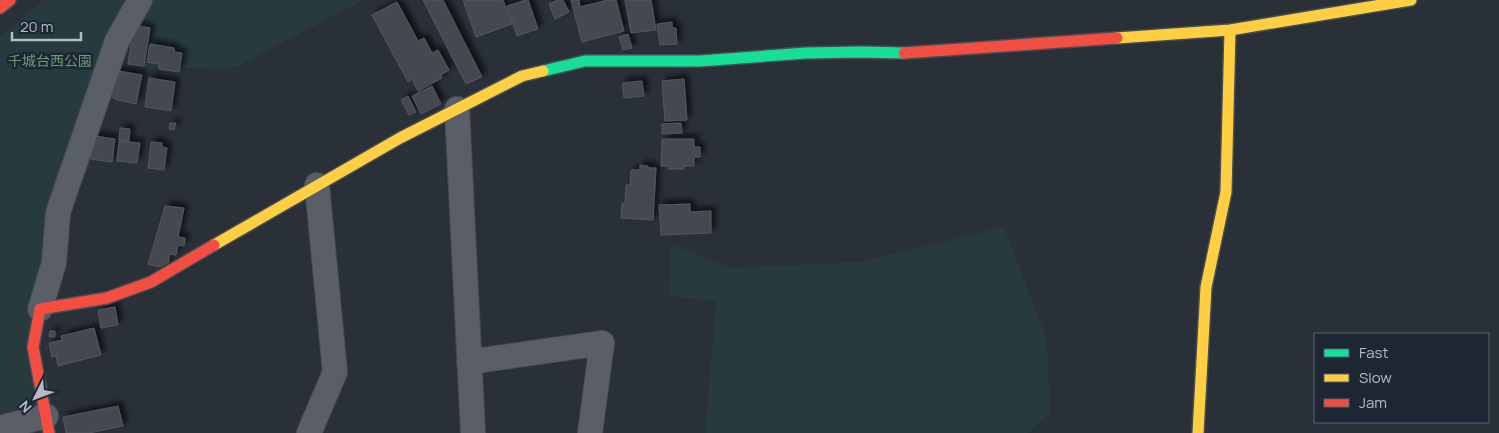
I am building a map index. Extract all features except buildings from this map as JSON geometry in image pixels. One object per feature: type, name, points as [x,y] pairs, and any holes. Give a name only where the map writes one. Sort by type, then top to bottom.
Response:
[{"type":"street","points":[[0,8],[10,0]]},
{"type":"street","points":[[0,428],[48,424],[33,347],[40,309],[54,263],[58,213],[117,41],[140,0]]},
{"type":"street","points":[[40,309],[107,298],[151,282],[400,138],[522,76],[585,60],[700,62],[806,53],[861,52],[897,54],[1230,30],[1411,0]]},
{"type":"street","points":[[1198,433],[1206,287],[1226,192],[1230,30]]},
{"type":"street","points":[[458,109],[473,433]]},
{"type":"street","points":[[309,433],[335,372],[317,185]]},
{"type":"street","points":[[469,362],[602,343],[590,433]]},
{"type":"green space","name":"千城台西公園","points":[[43,0],[364,0],[236,67],[145,69],[114,28],[54,207],[31,404],[22,412],[0,418],[0,37]]},
{"type":"green space","points":[[1004,227],[1047,340],[1050,413],[1028,433],[705,433],[716,301],[669,296],[671,244],[731,268],[862,262]]},
{"type":"traffic: fast","points":[[543,71],[585,61],[700,61],[806,53],[904,53]]},
{"type":"traffic: slow","points":[[1117,38],[1230,30],[1411,0]]},
{"type":"traffic: slow","points":[[1198,433],[1206,287],[1226,192],[1230,30]]},
{"type":"traffic: slow","points":[[214,245],[400,138],[522,76],[543,71]]},
{"type":"traffic: jam","points":[[0,8],[10,0]]},
{"type":"traffic: jam","points":[[904,53],[1117,38]]},
{"type":"traffic: jam","points":[[49,433],[33,347],[40,309],[107,298],[151,282],[214,245]]}]
